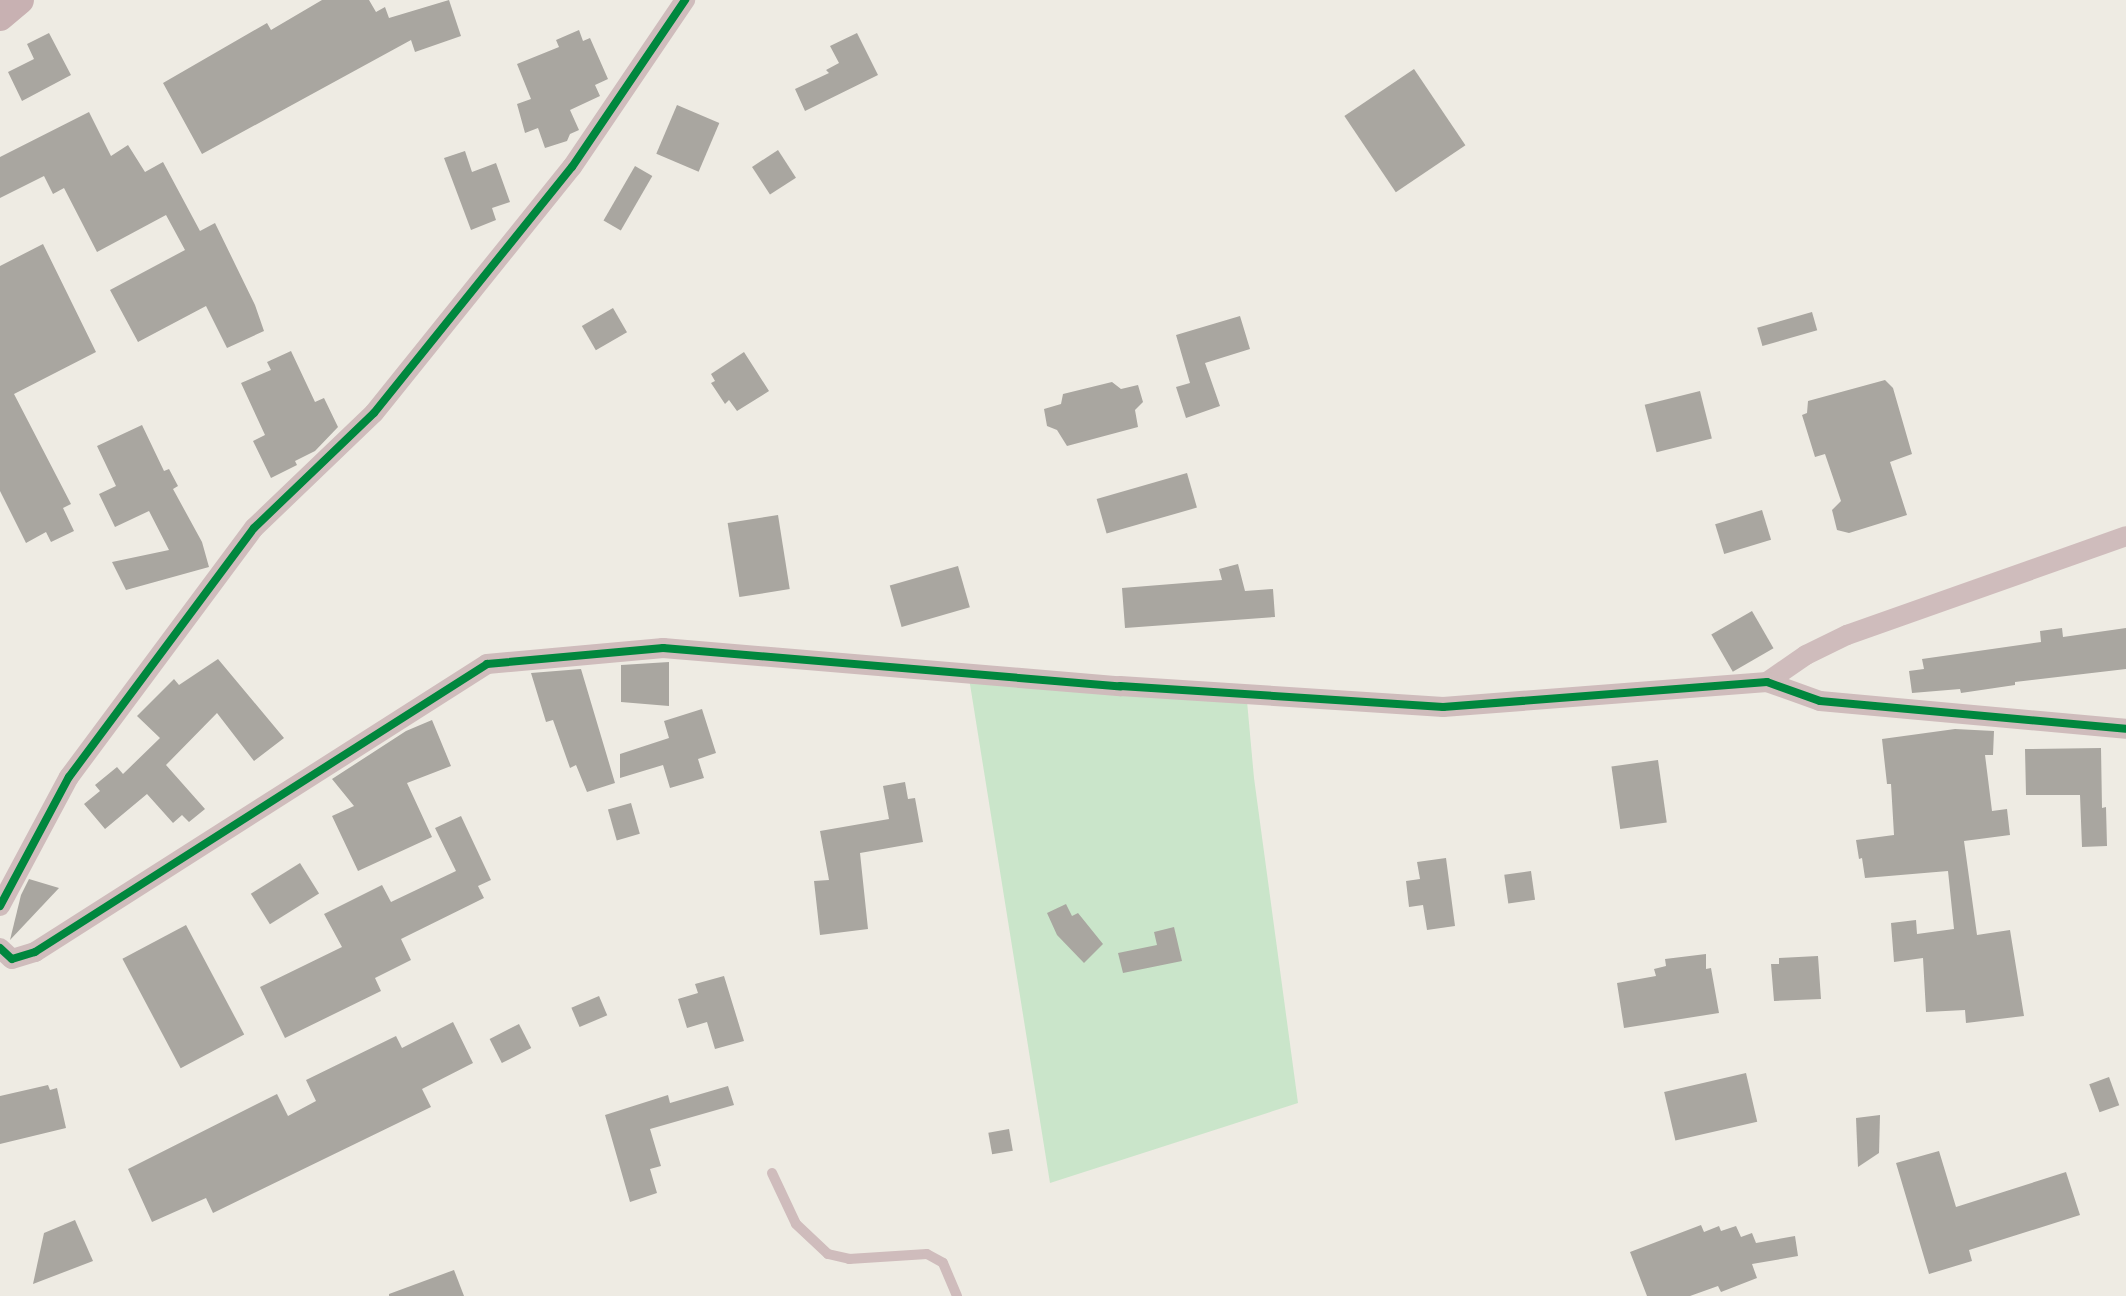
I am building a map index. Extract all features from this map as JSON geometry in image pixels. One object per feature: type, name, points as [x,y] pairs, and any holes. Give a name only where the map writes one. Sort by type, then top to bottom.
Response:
[{"type":"main road","points":[[0,17],[20,0]]},
{"type":"street","points":[[0,906],[69,777],[254,528],[374,413],[572,167],[685,0]]},
{"type":"street","points":[[1767,682],[1806,655],[1847,635],[2126,536]]},
{"type":"street","points":[[0,948],[12,959],[35,952],[487,664],[663,648],[1101,685],[1443,707],[1767,682],[1820,701],[2126,729]]},
{"type":"lane","points":[[772,1173],[796,1224],[828,1254],[849,1259],[927,1254],[943,1263],[957,1296]]},
{"type":"green space","points":[[969,678],[1247,701],[1254,778],[1298,1103],[1050,1183]]},
{"type":"building","points":[[322,0],[369,0],[376,12],[385,7],[389,18],[449,0],[461,36],[415,52],[411,40],[202,154],[163,83],[267,23],[271,30]]},
{"type":"building","points":[[579,30],[583,41],[590,38],[608,79],[595,85],[600,96],[570,110],[579,130],[570,134],[567,141],[545,148],[538,128],[525,133],[517,104],[531,99],[517,64],[559,47],[556,40]]},
{"type":"building","points":[[49,33],[71,75],[22,101],[8,72],[34,59],[27,44]]},
{"type":"building","points":[[857,33],[878,75],[805,111],[795,89],[829,73],[826,70],[839,63],[830,46]]},
{"type":"building","points":[[1414,69],[1465,145],[1396,192],[1344,116]]},
{"type":"building","points":[[677,105],[719,123],[699,172],[656,154]]},
{"type":"building","points":[[89,112],[111,156],[128,145],[145,172],[163,162],[200,231],[215,223],[255,305],[264,331],[227,348],[206,306],[138,342],[110,290],[185,250],[166,215],[97,252],[64,188],[53,194],[44,176],[0,198],[0,157]]},
{"type":"building","points":[[778,150],[796,178],[770,195],[752,167]]},
{"type":"building","points":[[465,151],[472,172],[496,163],[510,202],[492,208],[496,220],[471,230],[444,158]]},
{"type":"building","points":[[635,166],[652,176],[621,231],[604,221]]},
{"type":"building","points":[[43,244],[96,352],[14,394],[71,504],[63,508],[74,531],[51,542],[46,532],[26,543],[0,491],[0,266]]},
{"type":"building","points":[[613,308],[627,332],[596,350],[582,326]]},
{"type":"building","points":[[1812,312],[1817,330],[1762,346],[1757,328]]},
{"type":"building","points":[[1240,316],[1250,349],[1205,363],[1220,406],[1186,418],[1176,387],[1190,383],[1176,335]]},
{"type":"building","points":[[291,351],[315,402],[324,398],[338,427],[315,451],[295,461],[297,465],[271,478],[253,441],[265,435],[241,383],[271,370],[267,362]]},
{"type":"building","points":[[744,352],[769,391],[737,411],[729,400],[725,404],[711,383],[715,381],[711,374]]},
{"type":"building","points":[[1885,380],[1893,388],[1912,454],[1890,462],[1907,515],[1849,533],[1837,530],[1832,510],[1841,501],[1825,454],[1815,457],[1802,415],[1807,413],[1808,401]]},
{"type":"building","points":[[1112,382],[1121,389],[1138,385],[1143,402],[1135,410],[1138,427],[1067,446],[1057,430],[1047,426],[1044,409],[1061,404],[1063,394]]},
{"type":"building","points":[[1700,391],[1712,439],[1657,452],[1645,405]]},
{"type":"building","points":[[142,425],[164,471],[169,469],[178,486],[173,489],[202,542],[209,567],[126,590],[112,562],[169,550],[149,511],[115,527],[99,494],[116,486],[97,446]]},
{"type":"building","points":[[1187,473],[1197,508],[1107,534],[1097,499]]},
{"type":"building","points":[[1762,510],[1771,540],[1724,554],[1715,524]]},
{"type":"building","points":[[778,515],[790,589],[739,597],[728,523]]},
{"type":"building","points":[[1238,564],[1245,591],[1273,589],[1275,617],[1125,628],[1122,588],[1222,580],[1219,569]]},
{"type":"building","points":[[958,566],[970,607],[902,627],[890,586]]},
{"type":"building","points":[[1752,611],[1774,648],[1733,672],[1711,634]]},
{"type":"building","points":[[2062,628],[2063,637],[2126,628],[2126,669],[2015,682],[2015,685],[1961,693],[1960,689],[1912,693],[1909,671],[1924,669],[1922,659],[2041,642],[2040,631]]},
{"type":"building","points":[[218,659],[284,738],[254,761],[217,713],[166,765],[205,809],[189,822],[182,815],[173,823],[147,794],[105,829],[84,804],[100,791],[95,785],[117,767],[123,774],[160,738],[137,716],[174,679],[179,685]]},
{"type":"building","points":[[669,662],[669,706],[621,702],[621,665]]},
{"type":"building","points":[[581,669],[615,783],[587,792],[576,765],[570,768],[553,720],[546,722],[531,673]]},
{"type":"building","points":[[702,709],[716,753],[698,759],[704,778],[670,788],[663,765],[620,778],[620,754],[669,738],[664,721]]},
{"type":"building","points":[[432,720],[451,766],[407,783],[432,837],[358,871],[332,816],[354,806],[332,779],[406,731]]},
{"type":"building","points":[[1955,729],[1994,731],[1993,755],[1985,755],[1992,811],[2007,809],[2010,835],[1964,841],[1977,935],[2010,930],[2024,1016],[1966,1023],[1965,1010],[1926,1012],[1923,958],[1894,962],[1891,923],[1916,920],[1917,934],[1954,929],[1948,871],[1865,878],[1862,858],[1859,859],[1856,840],[1894,835],[1891,784],[1887,784],[1882,739]]},
{"type":"building","points":[[2101,748],[2102,808],[2106,807],[2107,846],[2082,847],[2080,795],[2026,795],[2025,749]]},
{"type":"building","points":[[1658,760],[1667,822],[1620,829],[1611,767]]},
{"type":"building","points":[[905,782],[908,799],[915,798],[923,842],[860,853],[868,929],[820,935],[814,881],[829,880],[820,831],[889,819],[883,786]]},
{"type":"building","points":[[631,803],[640,834],[617,840],[608,810]]},
{"type":"building","points":[[461,816],[491,880],[478,886],[484,898],[401,939],[411,960],[375,978],[381,991],[285,1038],[260,987],[342,947],[324,914],[382,885],[391,902],[456,871],[435,828]]},
{"type":"building","points":[[1446,858],[1455,926],[1427,930],[1423,905],[1409,907],[1406,881],[1420,879],[1417,862]]},
{"type":"building","points":[[300,863],[319,894],[270,924],[251,894]]},
{"type":"building","points":[[1531,871],[1535,900],[1508,903],[1504,875]]},
{"type":"building","points":[[29,879],[59,888],[10,940],[21,895]]},
{"type":"building","points":[[1066,904],[1072,916],[1078,913],[1103,944],[1084,963],[1057,935],[1047,913]]},
{"type":"building","points":[[186,925],[244,1034],[181,1068],[122,959]]},
{"type":"building","points":[[1174,927],[1182,961],[1123,973],[1118,953],[1157,945],[1154,932]]},
{"type":"building","points":[[1706,954],[1706,969],[1711,968],[1719,1013],[1624,1028],[1617,983],[1656,976],[1654,969],[1666,966],[1665,959]]},
{"type":"building","points":[[1818,956],[1821,999],[1774,1001],[1771,964],[1779,964],[1779,958]]},
{"type":"building","points":[[724,976],[744,1041],[715,1049],[707,1022],[687,1028],[678,999],[698,993],[695,984]]},
{"type":"building","points":[[599,996],[607,1015],[580,1027],[571,1008]]},
{"type":"building","points":[[453,1022],[473,1063],[422,1089],[431,1107],[213,1213],[206,1198],[152,1222],[128,1169],[277,1094],[288,1116],[316,1101],[306,1080],[396,1036],[402,1048]]},
{"type":"building","points":[[519,1024],[531,1048],[502,1063],[490,1039]]},
{"type":"building","points":[[1746,1073],[1757,1122],[1675,1141],[1664,1092]]},
{"type":"building","points":[[2109,1077],[2119,1105],[2100,1112],[2089,1084]]},
{"type":"building","points":[[48,1085],[50,1090],[57,1088],[66,1128],[0,1144],[0,1096]]},
{"type":"building","points":[[728,1086],[734,1105],[650,1129],[661,1166],[650,1169],[657,1193],[630,1202],[605,1115],[668,1095],[670,1103]]},
{"type":"building","points":[[1880,1115],[1879,1153],[1858,1167],[1856,1118]]},
{"type":"building","points":[[1009,1129],[1013,1151],[992,1154],[988,1133]]},
{"type":"building","points":[[1939,1151],[1956,1207],[2066,1172],[2080,1215],[1969,1250],[1972,1261],[1929,1274],[1896,1163]]},
{"type":"building","points":[[75,1220],[93,1261],[33,1284],[44,1233]]},
{"type":"building","points":[[1701,1225],[1704,1232],[1719,1226],[1721,1231],[1736,1226],[1741,1237],[1752,1233],[1756,1243],[1795,1236],[1798,1256],[1752,1264],[1757,1278],[1721,1292],[1718,1286],[1690,1296],[1647,1296],[1630,1252]]},
{"type":"building","points":[[454,1270],[464,1296],[389,1296],[389,1294]]},
{"type":"cycle path","points":[[0,906],[69,777],[254,528],[374,413],[572,167],[685,0]]},
{"type":"cycle path","points":[[0,948],[12,959],[35,952],[487,664],[663,648],[1120,686],[1443,707],[1767,682],[1820,701],[2126,729]]}]
